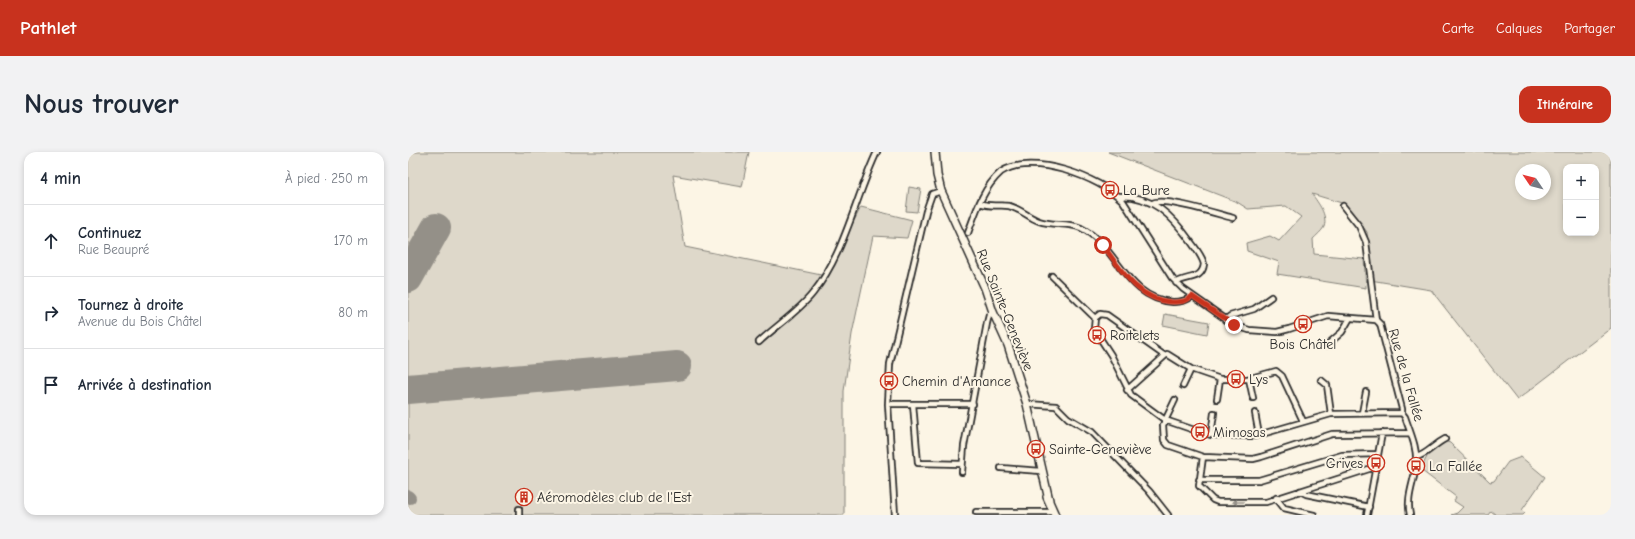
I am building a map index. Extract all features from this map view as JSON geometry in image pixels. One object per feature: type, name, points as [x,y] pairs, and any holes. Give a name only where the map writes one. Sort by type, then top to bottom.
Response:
[{"type":"street","points":[[759,342],[809,298],[822,280],[841,241],[877,152]]},
{"type":"street","name":"Rue Sainte-Geneviève","points":[[935,152],[937,175],[941,191],[985,288],[994,314],[1008,345],[1027,404],[1044,488],[1054,513]]},
{"type":"street","points":[[968,233],[987,189],[1002,171],[1014,165],[1032,162],[1058,167],[1081,174],[1102,184],[1118,196],[1123,201],[1176,283],[1225,320],[1244,329],[1265,332],[1282,331],[1325,316],[1376,320]]},
{"type":"street","points":[[896,515],[888,404],[889,381],[894,345],[931,196],[941,191]]},
{"type":"street","points":[[1118,196],[1131,196],[1153,203],[1177,223],[1204,261],[1203,269],[1199,275],[1182,279],[1176,283]]},
{"type":"street","points":[[1153,203],[1158,200],[1170,202],[1233,218]]},
{"type":"street","points":[[980,203],[989,207],[1014,207],[1039,221],[1063,223],[1080,228],[1090,233],[1103,245],[1123,273],[1140,291],[1168,302],[1185,301],[1192,296]]},
{"type":"street","name":"Rue de la Fallée","points":[[1343,206],[1359,226],[1366,242],[1376,320],[1380,324],[1402,413],[1405,416],[1417,457],[1408,499],[1410,515]]},
{"type":"street","points":[[1052,276],[1094,318],[1094,329],[1111,356],[1127,390],[1131,395],[1165,420],[1211,435],[1259,435],[1331,414],[1402,413]]},
{"type":"street","points":[[1225,320],[1230,316],[1254,309],[1271,297]]},
{"type":"street","points":[[962,472],[964,446],[987,322],[994,314]]},
{"type":"street","points":[[1094,318],[1100,314],[1106,314],[1165,356]]},
{"type":"street","points":[[1327,345],[1342,332],[1350,318]]},
{"type":"street","points":[[1127,390],[1165,356],[1171,355],[1191,369],[1220,379],[1249,378],[1275,371],[1279,372],[1304,421]]},
{"type":"street","points":[[1182,386],[1191,369]]},
{"type":"street","points":[[1249,378],[1253,398]]},
{"type":"street","points":[[1217,399],[1220,379]]},
{"type":"street","points":[[1322,380],[1327,385],[1331,414]]},
{"type":"street","points":[[1362,413],[1366,392]]},
{"type":"street","points":[[1174,400],[1165,420],[1163,429],[1166,443],[1202,457],[1253,458],[1332,434],[1410,433]]},
{"type":"street","points":[[888,404],[972,404]]},
{"type":"street","points":[[913,404],[917,462],[921,464],[962,464]]},
{"type":"street","points":[[1027,404],[1056,406],[1068,418],[1092,432],[1150,491],[1168,515]]},
{"type":"street","points":[[1211,435],[1214,413]]},
{"type":"street","points":[[1255,413],[1259,435]]},
{"type":"street","points":[[1367,515],[1382,433]]},
{"type":"street","points":[[1417,457],[1422,456],[1436,443],[1444,439]]},
{"type":"street","points":[[1198,480],[1259,480],[1342,455],[1378,454]]},
{"type":"street","points":[[1202,457],[1198,480],[1199,486],[1215,502],[1262,502],[1372,468],[1375,469]]},
{"type":"street","points":[[1001,468],[1041,470]]},
{"type":"street","points":[[1300,491],[1306,494],[1368,508]]},
{"type":"street","points":[[1276,498],[1284,508],[1314,515]]},
{"type":"street","points":[[519,509],[519,515]]},
{"type":"street","points":[[976,512],[1054,513]]},
{"type":"shaded area","points":[[408,152],[749,152],[742,187],[673,175],[685,247],[826,276],[861,207],[912,220],[907,238],[873,236],[852,334],[844,391],[844,515],[408,515]]},
{"type":"shaded area","points":[[1108,152],[1611,152],[1611,328],[1517,400],[1431,290],[1370,280],[1367,232],[1345,204],[1312,194],[1322,209],[1325,218],[1323,229],[1313,239],[1314,254],[1364,259],[1366,288],[1277,274],[1279,262],[1247,251],[1246,243],[1270,236],[1279,241],[1301,217],[1286,206],[1248,209],[1237,202]]},
{"type":"shaded area","points":[[909,187],[921,189],[917,212],[906,211]]},
{"type":"shaded area","points":[[1165,314],[1209,322],[1207,334],[1163,325]]},
{"type":"shaded area","points":[[1445,441],[1450,443],[1490,482],[1494,481],[1508,462],[1521,457],[1545,477],[1522,510],[1525,513],[1523,515],[1496,515],[1491,511],[1488,515],[1451,515],[1457,513],[1463,507],[1454,501],[1456,497],[1422,471],[1425,461],[1430,453]]},
{"type":"runway","points":[[408,278],[436,228]]},
{"type":"runway","points":[[408,389],[677,366]]},
{"type":"place","name":"La Bure","points":[[1110,190]]},
{"type":"place","name":"Bois Châtel","points":[[1303,324]]},
{"type":"place","name":"Roitelets","points":[[1097,335]]},
{"type":"place","name":"Lys","points":[[1236,379]]},
{"type":"place","name":"Chemin d'Amance","points":[[889,381]]},
{"type":"place","name":"Mimosas","points":[[1200,432]]},
{"type":"place","name":"Sainte-Geneviève","points":[[1036,449]]},
{"type":"place","name":"Grives","points":[[1376,463]]},
{"type":"place","name":"La Fallée","points":[[1416,466]]},
{"type":"place","name":"Aéromodèles club de l'Est","points":[[524,497]]},
{"type":"route","points":[[1103,245],[1123,273],[1140,291],[1159,300],[1168,302],[1185,301],[1190,299],[1192,296],[1234,325]]}]
